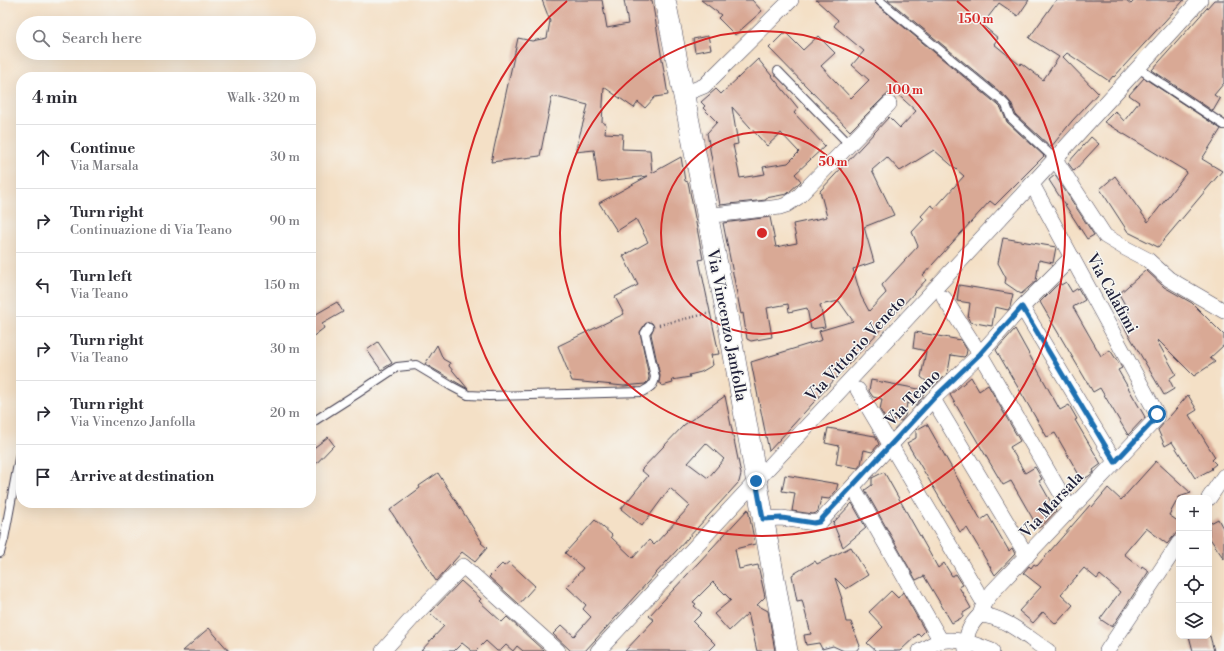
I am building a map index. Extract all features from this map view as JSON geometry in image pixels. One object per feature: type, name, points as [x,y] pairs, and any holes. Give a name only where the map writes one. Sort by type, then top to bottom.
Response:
[{"type":"main road","name":"Via Vincenzo Janfolla","points":[[665,0],[706,216],[726,310],[787,651]]},
{"type":"street","points":[[684,94],[699,89],[708,82],[791,0]]},
{"type":"street","name":"Via Vittorio Veneto","points":[[598,651],[1032,184],[1200,0]]},
{"type":"street","points":[[706,216],[786,205],[798,197],[889,104]]},
{"type":"street","points":[[1055,159],[1105,236],[1148,260],[1169,278],[1224,311]]},
{"type":"street","name":"Via Calafimi","points":[[1032,184],[1156,410],[1157,414],[1154,420]]},
{"type":"street","name":"Via Teano","points":[[763,519],[782,518],[814,523],[819,522],[933,399],[980,354],[1022,307],[1072,257]]},
{"type":"street","points":[[944,298],[980,354],[1070,509]]},
{"type":"street","points":[[1022,307],[1115,462]]},
{"type":"street","points":[[858,390],[891,445],[982,609],[1048,651]]},
{"type":"street","points":[[933,399],[1027,556]]},
{"type":"street","name":"Via Marsala","points":[[963,644],[969,628],[993,591],[1154,420]]},
{"type":"street","points":[[1211,495],[1224,476]]},
{"type":"street","points":[[853,487],[941,641]]},
{"type":"street","points":[[1107,651],[1176,548]]},
{"type":"street","points":[[383,651],[415,615],[463,566],[558,651]]},
{"type":"street","points":[[920,651],[941,641],[963,644],[992,651]]},
{"type":"lane","points":[[879,0],[1002,101],[1006,105],[1012,118],[1055,159]]},
{"type":"lane","points":[[1138,68],[1224,125]]},
{"type":"lane","points":[[778,71],[850,144]]},
{"type":"lane","points":[[316,420],[397,367],[416,365],[468,395],[489,396],[642,392],[651,386],[655,377],[645,333],[649,327]]},
{"type":"lane","points":[[0,553],[16,475]]},
{"type":"path","points":[[649,327],[726,310]]},
{"type":"building","points":[[542,0],[602,0],[607,28],[628,24],[624,0],[652,0],[668,95],[655,97],[645,108],[638,102],[634,108],[604,87],[602,122],[606,124],[605,133],[623,134],[622,149],[650,150],[652,173],[681,157],[685,181],[688,182],[703,259],[699,260],[719,354],[711,355],[713,365],[701,372],[689,375],[690,377],[672,380],[673,383],[662,386],[661,383],[659,383],[660,376],[651,334],[654,327],[650,322],[645,324],[640,332],[649,377],[645,384],[624,386],[572,381],[558,346],[624,314],[615,297],[638,285],[623,256],[648,242],[636,219],[617,231],[599,203],[648,176],[598,182],[594,150],[575,152],[588,105],[552,96],[540,156],[491,162],[518,38],[532,41],[547,38],[550,21]]},
{"type":"building","points":[[701,0],[752,0],[762,11],[735,35],[718,18],[721,15]]},
{"type":"building","points":[[816,0],[874,0],[876,4],[998,105],[1001,108],[1007,122],[1044,156],[995,205],[990,201],[923,275],[926,280],[769,451],[751,362],[822,340],[819,331],[853,321],[839,301],[820,305],[825,327],[811,329],[807,308],[789,312],[788,304],[767,308],[772,337],[751,341],[747,339],[743,313],[741,314],[723,223],[770,217],[776,247],[797,243],[793,224],[827,217],[820,191],[889,117],[900,128],[916,111],[893,90],[850,131],[769,48],[783,34],[785,35],[786,33],[803,50],[818,36],[835,53],[821,66],[851,98],[869,80],[852,65],[864,51],[834,26],[838,20]],"holes":[[[934,150],[964,176],[935,208],[931,205],[921,216],[924,219],[912,232],[918,246],[882,285],[886,293],[869,311],[861,296],[853,269],[874,262],[864,227],[894,215],[872,170],[887,157],[900,171]]]},
{"type":"building","points":[[888,0],[1029,0],[1018,16],[999,3],[982,25],[998,38],[994,44],[1020,65],[1021,63],[1043,80],[1059,57],[1029,38],[1056,0],[1126,0],[1131,4],[1135,0],[1184,0],[1109,81],[1067,53],[1063,57],[1098,93],[1072,121],[1051,147],[1016,115],[1011,103],[1006,97]]},
{"type":"building","points":[[1214,0],[1224,0],[1224,83],[1214,95],[1220,99],[1213,111],[1152,70]]},
{"type":"building","points":[[708,36],[711,49],[695,52],[693,39]]},
{"type":"building","points":[[758,59],[798,108],[794,113],[825,146],[795,174],[801,181],[787,194],[766,198],[766,200],[720,205],[707,133],[717,122],[703,108],[705,106],[701,102],[716,89],[721,94]],"holes":[[[732,107],[767,146],[781,133],[799,152],[788,163],[763,167],[765,174],[740,178],[733,145],[738,144]]]},
{"type":"building","points":[[1144,78],[1221,129],[1202,159],[1222,171],[1158,247],[1128,232],[1100,189],[1115,176],[1148,222],[1187,172],[1104,122],[1115,111],[1124,121],[1139,102],[1129,95]]},
{"type":"building","points":[[1091,137],[1099,144],[1074,171],[1068,163]]},
{"type":"building","points":[[1055,175],[1094,235],[1087,239],[1049,180]]},
{"type":"building","points":[[1003,238],[1056,247],[1053,263],[1039,260],[1036,281],[1021,294],[1005,283],[1006,278],[998,263]]},
{"type":"building","points":[[1146,270],[1164,287],[1192,303],[1224,335],[1224,345],[1210,358],[1215,362],[1194,376],[1158,340],[1157,341],[1176,374],[1169,379],[1174,389],[1164,395],[1119,318],[1129,312],[1119,294]]},
{"type":"building","points":[[1066,282],[1072,292],[1078,288],[1085,300],[1073,307],[1101,356],[1110,350],[1122,368],[1118,370],[1145,417],[1128,435],[1100,388],[1093,392],[1040,302],[1056,286],[1060,283],[1061,285]]},
{"type":"building","points":[[959,285],[1013,294],[1010,307],[1008,310],[995,307],[992,326],[970,322],[968,318],[970,303],[957,301]]},
{"type":"building","points":[[337,302],[343,312],[322,324],[324,328],[316,334],[316,314]]},
{"type":"building","points":[[1015,329],[1060,410],[1069,405],[1077,419],[1075,420],[1101,464],[1093,470],[1094,472],[1082,480],[1055,433],[1047,437],[996,350]]},
{"type":"building","points":[[915,332],[961,340],[967,350],[964,357],[951,355],[948,372],[933,387],[921,377],[926,351],[913,348]]},
{"type":"building","points":[[378,342],[392,363],[381,370],[367,350]]},
{"type":"building","points":[[437,345],[443,359],[450,363],[449,366],[468,389],[425,364]]},
{"type":"building","points":[[971,377],[979,391],[988,385],[1020,441],[1010,447],[1025,473],[1035,467],[1042,479],[1039,481],[1056,511],[1042,526],[1038,528],[1011,481],[1003,485],[950,395]]},
{"type":"building","points":[[871,380],[924,390],[923,396],[916,405],[907,403],[905,416],[901,421],[885,418],[880,410],[882,399],[873,397],[869,391]]},
{"type":"building","points":[[1188,395],[1197,410],[1189,415],[1215,457],[1212,460],[1216,464],[1211,468],[1212,469],[1195,478],[1172,442],[1165,446],[1158,430]]},
{"type":"building","points":[[725,396],[741,474],[739,482],[585,651],[571,651],[553,634],[562,625],[574,636],[591,617],[583,609],[586,605],[567,587],[583,568],[565,553],[595,520],[612,535],[611,537],[633,558],[649,540],[654,545],[690,506],[670,488],[642,526],[621,509],[648,476],[641,470],[684,425]],"holes":[[[706,443],[724,459],[708,478],[688,463]]]},
{"type":"building","points":[[927,424],[981,520],[988,515],[1009,551],[1012,548],[1015,554],[995,575],[967,528],[960,532],[907,443],[916,438],[916,431],[918,429]]},
{"type":"building","points":[[828,428],[875,436],[879,444],[872,452],[864,450],[861,464],[858,468],[836,464],[839,446],[825,443]]},
{"type":"building","points":[[328,437],[334,445],[316,464],[316,446]]},
{"type":"building","points":[[1156,461],[1191,493],[1176,495],[1176,502],[1169,515],[1176,520],[1176,534],[1167,544],[1146,528],[1124,554],[1141,568],[1142,566],[1149,571],[1112,627],[1100,619],[1120,592],[1100,575],[1097,579],[1084,568],[1061,594],[1073,605],[1056,624],[1043,612],[1033,623],[1019,611],[1041,587],[1023,573],[1029,566],[1031,568],[1034,564],[1037,566],[1090,505],[1092,507],[1108,488],[1121,500]]},
{"type":"building","points":[[884,472],[938,568],[944,563],[952,576],[956,574],[963,585],[959,587],[971,608],[963,613],[963,617],[952,623],[924,576],[916,580],[865,490],[872,485],[872,478]]},
{"type":"building","points":[[438,473],[482,542],[481,543],[487,548],[475,562],[462,552],[436,581],[390,510],[420,488],[419,486]]},
{"type":"building","points":[[785,475],[838,484],[836,491],[829,499],[821,498],[818,511],[816,513],[813,514],[792,511],[795,493],[782,491]]},
{"type":"building","points":[[852,503],[866,528],[843,547],[833,523]]},
{"type":"building","points":[[748,509],[755,544],[735,549],[739,569],[758,565],[765,597],[757,605],[768,611],[775,651],[757,651],[748,613],[729,631],[714,614],[731,600],[713,582],[693,602],[696,604],[694,606],[702,613],[693,622],[715,644],[708,651],[625,651],[654,620],[649,616]]},
{"type":"building","points":[[1218,519],[1224,530],[1224,559],[1212,541],[1212,522]]},
{"type":"building","points":[[851,547],[868,575],[846,589],[835,578],[842,599],[846,622],[851,622],[860,646],[856,651],[844,651],[833,646],[822,649],[819,643],[806,645],[804,635],[811,634],[802,600],[797,601],[792,575],[815,561],[817,564]]},
{"type":"building","points":[[509,562],[535,586],[519,604],[489,577],[502,564],[504,566]]},
{"type":"building","points":[[461,581],[481,599],[479,601],[502,622],[507,617],[544,651],[523,651],[517,646],[513,651],[506,645],[500,651],[497,651],[486,641],[476,651],[472,651],[462,643],[454,651],[421,651],[444,626],[430,613]]},
{"type":"building","points":[[891,591],[898,598],[903,592],[925,631],[920,636],[918,634],[900,651],[876,651],[867,643],[883,627],[869,612]]},
{"type":"building","points":[[209,628],[229,651],[183,651],[203,633]]},
{"type":"building","points":[[1190,639],[1211,639],[1214,651],[1193,651]]},
{"type":"route","points":[[756,481],[763,519],[782,518],[817,523],[824,519],[933,399],[980,354],[1022,307],[1115,462],[1156,418],[1157,414]]}]
